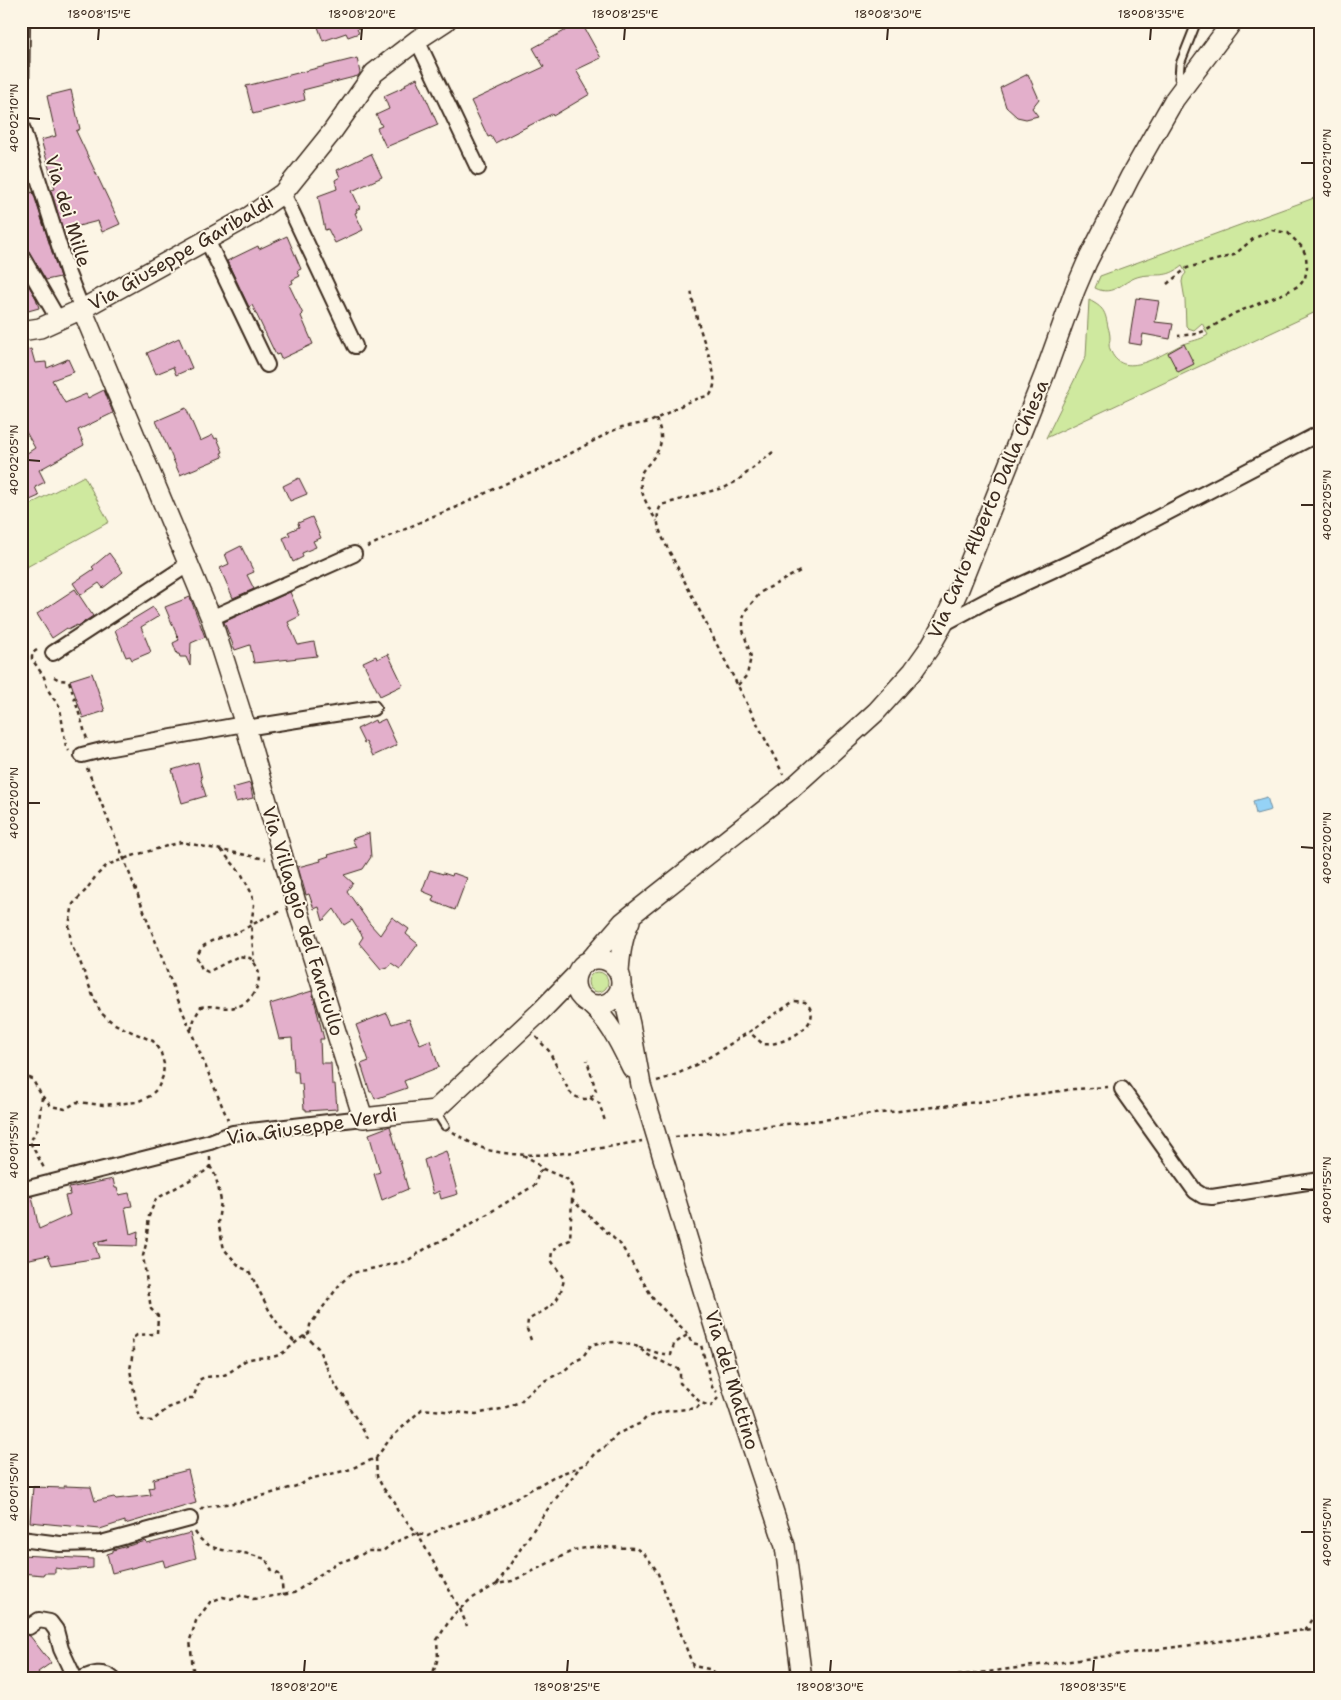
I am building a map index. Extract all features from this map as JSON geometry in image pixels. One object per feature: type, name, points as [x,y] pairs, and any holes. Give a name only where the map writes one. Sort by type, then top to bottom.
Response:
[{"type":"main road","name":"Via Giuseppe Garibaldi","points":[[21,331],[40,328],[82,309],[250,216],[283,194],[332,132],[374,73],[417,40],[446,21]]},
{"type":"main road","name":"Via Carlo Alberto Dalla Chiesa","points":[[590,960],[619,926],[634,913],[791,789],[876,712],[913,671],[942,624],[958,589],[1035,400],[1087,262],[1130,177],[1184,86],[1233,21]]},
{"type":"main road","name":"Via Villaggio del Fanciullo","points":[[82,309],[211,618],[245,726],[299,914],[363,1118]]},
{"type":"main road","name":"Via Carlo Alberto Dalla Chiesa","points":[[620,979],[622,940],[634,913]]},
{"type":"main road","points":[[435,1110],[540,1012],[576,975],[584,964],[590,960],[604,959],[616,966],[620,979],[619,994],[614,1000],[599,1006],[570,1001],[558,1003],[540,1012]]},
{"type":"main road","points":[[576,975],[574,983],[576,990],[588,1003]]},
{"type":"main road","name":"Via del Mattino","points":[[620,979],[641,1085],[734,1392],[785,1546],[802,1679]]},
{"type":"main road","name":"Via del Mattino","points":[[588,1003],[603,1015],[610,1025],[641,1085]]},
{"type":"main road","name":"Via Giuseppe Verdi","points":[[363,1118],[435,1110]]},
{"type":"street","points":[[21,103],[22,21]]},
{"type":"street","points":[[417,40],[478,168]]},
{"type":"street","name":"Via dei Mille","points":[[21,124],[68,274],[82,309]]},
{"type":"street","points":[[283,194],[355,346]]},
{"type":"street","points":[[207,240],[266,365]]},
{"type":"street","points":[[21,255],[58,319]]},
{"type":"street","points":[[942,624],[988,600],[1088,554],[1320,433]]},
{"type":"street","points":[[211,618],[354,554]]},
{"type":"street","points":[[53,653],[189,564]]},
{"type":"street","points":[[87,754],[106,748],[374,708]]},
{"type":"street","points":[[1122,1089],[1196,1191],[1203,1196],[1212,1197],[1320,1180]]},
{"type":"street","name":"Via Giuseppe Verdi","points":[[21,1190],[210,1142],[233,1133],[363,1118]]},
{"type":"street","points":[[21,1540],[60,1544],[101,1542],[190,1518]]},
{"type":"street","points":[[29,1627],[39,1620],[50,1622],[56,1630],[61,1649],[75,1679]]},
{"type":"street","points":[[81,1679],[95,1673],[109,1675],[113,1679]]},
{"type":"lane","points":[[1184,86],[1179,78],[1180,64],[1197,21]]},
{"type":"lane","points":[[435,1110],[445,1126]]},
{"type":"path","points":[[1166,284],[1187,268],[1234,254],[1253,239],[1272,230],[1288,232],[1302,247],[1306,256],[1307,268],[1305,278],[1300,285],[1233,314],[1207,330],[1196,334],[1178,336]]},
{"type":"path","points":[[354,554],[515,479],[542,469],[610,432],[622,427],[650,422],[690,401],[710,395],[714,384],[714,375],[708,348],[702,337],[694,311],[691,289]]},
{"type":"path","points":[[656,419],[661,433],[660,444],[657,452],[641,474],[640,483],[646,502],[657,521],[665,543],[791,789]]},
{"type":"path","points":[[657,521],[662,505],[726,487],[737,481],[773,452]]},
{"type":"path","points":[[738,685],[747,675],[751,657],[744,630],[746,610],[761,592],[802,570]]},
{"type":"path","points":[[37,650],[32,653],[32,658],[44,677],[48,690],[60,708],[66,747],[72,754],[87,754]]},
{"type":"path","points":[[54,677],[68,681],[87,754],[124,859],[162,960],[233,1133]]},
{"type":"path","points":[[21,1074],[32,1079],[42,1096],[51,1106],[65,1109],[77,1102],[103,1105],[137,1102],[150,1096],[158,1088],[164,1076],[164,1064],[161,1053],[153,1041],[119,1026],[101,1012],[79,959],[71,945],[69,925],[74,904],[107,865],[182,842],[266,859],[282,856]]},
{"type":"path","points":[[220,849],[241,872],[252,894],[254,905],[251,924],[254,963]]},
{"type":"path","points":[[191,1031],[195,1016],[200,1007],[210,1005],[221,1009],[238,1007],[252,997],[258,984],[258,968],[250,958],[239,956],[208,972],[202,969],[197,958],[204,945],[282,911],[299,914]]},
{"type":"path","points":[[641,1085],[673,1077],[749,1032],[794,1001],[805,1002],[812,1010],[813,1014],[808,1025],[778,1043],[763,1044],[749,1032]]},
{"type":"path","points":[[524,1025],[549,1051],[573,1096],[590,1098],[600,1103],[605,1121]]},
{"type":"path","points":[[587,1060],[596,1091],[590,1098]]},
{"type":"path","points":[[445,1126],[462,1138],[487,1149],[523,1155],[604,1148],[658,1139],[1074,1089],[1113,1087],[1122,1089]]},
{"type":"path","points":[[42,1096],[38,1128],[30,1142],[50,1183]]},
{"type":"path","points":[[210,1142],[210,1166],[215,1175],[221,1202],[218,1222],[224,1249],[240,1267],[249,1271],[270,1312],[283,1331],[295,1342]]},
{"type":"path","points":[[523,1155],[543,1169],[567,1179],[573,1188],[570,1240],[552,1251],[551,1260],[564,1280],[562,1291],[555,1303],[542,1314],[528,1320],[527,1330],[531,1340]]},
{"type":"path","points":[[210,1166],[204,1172],[156,1199],[149,1216],[143,1256],[151,1309],[158,1316],[159,1328],[157,1333],[137,1335],[132,1339],[133,1351],[130,1370],[140,1416],[145,1421],[152,1421],[168,1408],[184,1402],[188,1398],[193,1398],[198,1381],[201,1378],[222,1376],[249,1359],[273,1358],[285,1352],[295,1342],[309,1333],[310,1325],[340,1284],[352,1273],[407,1261],[535,1185],[543,1169]]},
{"type":"path","points":[[572,1200],[621,1244],[654,1300],[686,1332],[692,1343],[701,1345],[712,1387],[720,1395],[711,1406],[701,1403],[680,1383],[680,1370],[650,1356],[636,1346]]},
{"type":"path","points":[[283,1595],[281,1575],[272,1571],[266,1559],[245,1553],[220,1550],[202,1541],[193,1529],[190,1518],[204,1507],[241,1502],[300,1485],[309,1479],[348,1470],[376,1458],[390,1439],[422,1409],[476,1414],[501,1409],[520,1402],[546,1380],[564,1371],[575,1361],[582,1358],[591,1345],[598,1342],[615,1342],[636,1346],[658,1354],[671,1355],[674,1344],[687,1335]]},
{"type":"path","points":[[303,1336],[318,1348],[331,1377],[339,1391],[346,1398],[368,1438]]},
{"type":"path","points":[[194,1679],[190,1640],[196,1621],[210,1602],[223,1597],[233,1599],[242,1596],[253,1599],[294,1593],[335,1564],[360,1556],[367,1551],[383,1551],[393,1543],[417,1533],[428,1536],[440,1529],[494,1510],[553,1478],[586,1464],[595,1453],[623,1431],[655,1414],[697,1408],[701,1403]]},
{"type":"path","points":[[376,1458],[377,1476],[383,1488],[395,1502],[397,1510],[417,1533],[467,1626]]},
{"type":"path","points":[[498,1584],[538,1522],[580,1467]]},
{"type":"path","points":[[431,1679],[438,1658],[437,1640],[453,1615],[471,1599],[498,1584],[512,1581],[530,1573],[574,1550],[592,1547],[636,1548],[647,1557],[657,1571],[693,1666],[709,1669],[721,1679]]},
{"type":"path","points":[[1305,1630],[1318,1609],[1320,1602]]},
{"type":"path","points":[[934,1679],[1320,1628]]},
{"type":"path","points":[[217,1679],[224,1675],[230,1679]]},
{"type":"green space","points":[[1314,198],[1320,214],[1320,310],[1046,438],[1086,356],[1089,300],[1098,305],[1103,311],[1110,334],[1109,348],[1116,359],[1124,364],[1144,363],[1183,344],[1208,335],[1202,323],[1194,330],[1186,326],[1182,282],[1186,273],[1182,266],[1171,273],[1135,278],[1108,291],[1095,288],[1100,276]]},
{"type":"green space","points":[[84,476],[109,522],[23,569],[21,565],[21,509]]},
{"type":"green space","points":[[598,972],[605,975],[608,982],[605,989],[598,992],[591,989],[588,982],[591,975]]},
{"type":"water","points":[[1267,797],[1271,810],[1256,814],[1253,801]]},
{"type":"building","points":[[316,21],[375,21],[375,23],[357,29],[359,33],[348,37],[346,33],[323,41]]},
{"type":"building","points":[[581,22],[601,58],[576,70],[590,94],[553,116],[552,114],[495,143],[491,136],[488,137],[471,101],[544,67],[533,48]]},
{"type":"building","points":[[357,58],[360,73],[358,76],[303,90],[305,100],[253,114],[246,86]]},
{"type":"building","points":[[1028,74],[1039,99],[1032,108],[1038,116],[1026,119],[1017,117],[1006,107],[1000,88]]},
{"type":"building","points":[[417,78],[438,125],[386,147],[377,128],[382,126],[376,115],[389,109],[384,96],[406,86],[405,84]]},
{"type":"building","points":[[71,90],[80,129],[76,131],[120,224],[102,232],[98,221],[63,230],[51,190],[55,189],[41,140],[56,136],[47,96]]},
{"type":"building","points":[[371,154],[382,177],[352,191],[360,208],[355,213],[363,230],[335,243],[328,229],[325,230],[318,196],[337,189],[335,180],[340,177],[337,170]]},
{"type":"building","points":[[21,170],[24,170],[31,193],[33,192],[60,277],[46,280],[29,251],[21,246]]},
{"type":"building","points":[[287,236],[301,269],[297,271],[300,276],[292,280],[293,283],[289,285],[303,314],[301,316],[313,344],[281,359],[279,354],[276,355],[252,305],[249,307],[227,261],[258,246],[259,249]]},
{"type":"building","points":[[21,273],[36,298],[39,308],[21,313]]},
{"type":"building","points":[[1136,298],[1159,301],[1155,322],[1173,324],[1170,339],[1143,334],[1141,345],[1129,343]]},
{"type":"building","points":[[179,338],[192,368],[176,375],[173,367],[156,374],[147,353]]},
{"type":"building","points":[[1184,344],[1194,364],[1178,372],[1168,353]]},
{"type":"building","points":[[31,349],[35,363],[46,362],[47,368],[68,359],[74,372],[52,380],[65,403],[86,394],[88,398],[104,390],[113,413],[78,430],[84,445],[39,470],[45,482],[35,487],[39,496],[21,504],[21,457],[35,448],[21,423],[21,351]]},
{"type":"building","points":[[186,408],[200,441],[213,435],[215,439],[217,438],[223,452],[221,453],[223,457],[180,475],[156,421]]},
{"type":"building","points":[[299,478],[307,494],[290,501],[283,486]]},
{"type":"building","points":[[312,517],[321,538],[313,541],[316,547],[302,553],[303,557],[293,562],[283,538],[290,535],[288,532],[299,527],[298,523]]},
{"type":"building","points":[[241,546],[254,572],[247,575],[254,589],[233,598],[220,568],[229,564],[225,554]]},
{"type":"building","points":[[109,553],[123,572],[103,588],[99,583],[81,595],[73,583],[94,569],[92,567]]},
{"type":"building","points":[[75,589],[93,616],[78,626],[68,630],[67,628],[52,638],[37,614]]},
{"type":"building","points":[[290,592],[300,616],[288,622],[298,645],[314,642],[317,656],[254,663],[250,645],[235,650],[224,622]]},
{"type":"building","points":[[190,597],[205,637],[191,643],[190,666],[186,657],[180,657],[177,654],[173,643],[179,640],[165,607]]},
{"type":"building","points":[[153,607],[159,616],[141,627],[151,652],[132,660],[130,656],[126,657],[115,630]]},
{"type":"building","points":[[388,654],[403,685],[380,696],[363,662],[376,656],[377,659]]},
{"type":"building","points":[[92,673],[105,711],[83,718],[70,680]]},
{"type":"building","points":[[385,719],[397,745],[373,756],[357,729],[375,720],[376,723]]},
{"type":"building","points":[[198,762],[206,796],[182,803],[172,770]]},
{"type":"building","points":[[250,783],[253,798],[236,802],[232,788]]},
{"type":"building","points":[[369,833],[371,857],[363,869],[344,875],[353,883],[347,891],[380,935],[392,917],[409,929],[406,934],[418,944],[400,969],[391,963],[388,967],[381,969],[359,943],[363,937],[352,920],[344,925],[334,909],[323,921],[319,907],[314,909],[309,894],[306,895],[298,867],[321,861],[320,859],[328,855],[356,847],[352,839]]},
{"type":"building","points":[[430,870],[452,876],[453,873],[467,878],[455,910],[432,901],[434,896],[422,891]]},
{"type":"building","points":[[312,991],[324,1039],[320,1039],[321,1063],[331,1063],[332,1084],[335,1084],[337,1109],[306,1111],[304,1109],[302,1084],[299,1084],[298,1072],[294,1072],[292,1038],[279,1039],[270,1004]]},
{"type":"building","points":[[387,1013],[392,1024],[409,1019],[420,1044],[430,1040],[439,1067],[404,1081],[407,1088],[375,1099],[372,1092],[370,1092],[361,1064],[369,1061],[356,1025]]},
{"type":"building","points":[[390,1126],[408,1189],[382,1200],[374,1174],[380,1172],[369,1134]]},
{"type":"building","points":[[446,1151],[458,1194],[441,1199],[439,1191],[433,1194],[424,1160]]},
{"type":"building","points":[[113,1179],[119,1195],[129,1193],[132,1206],[125,1207],[130,1234],[138,1231],[137,1246],[99,1245],[99,1242],[108,1239],[94,1242],[99,1258],[52,1265],[48,1255],[21,1261],[21,1199],[32,1196],[39,1229],[70,1215],[65,1196],[70,1195],[69,1188]]},
{"type":"building","points":[[188,1470],[196,1503],[125,1524],[125,1521],[100,1529],[30,1522],[33,1487],[91,1487],[95,1501],[114,1497],[116,1499],[151,1495],[149,1488],[154,1487],[153,1479]]},
{"type":"building","points":[[190,1533],[196,1558],[165,1567],[163,1560],[112,1573],[107,1554],[113,1552],[113,1550],[146,1541],[147,1544]]},
{"type":"building","points":[[21,1555],[93,1559],[93,1568],[68,1570],[55,1568],[55,1573],[44,1573],[43,1575],[21,1573]]},
{"type":"building","points":[[26,1635],[30,1636],[51,1663],[38,1672],[43,1679],[21,1679],[21,1638]]}]
